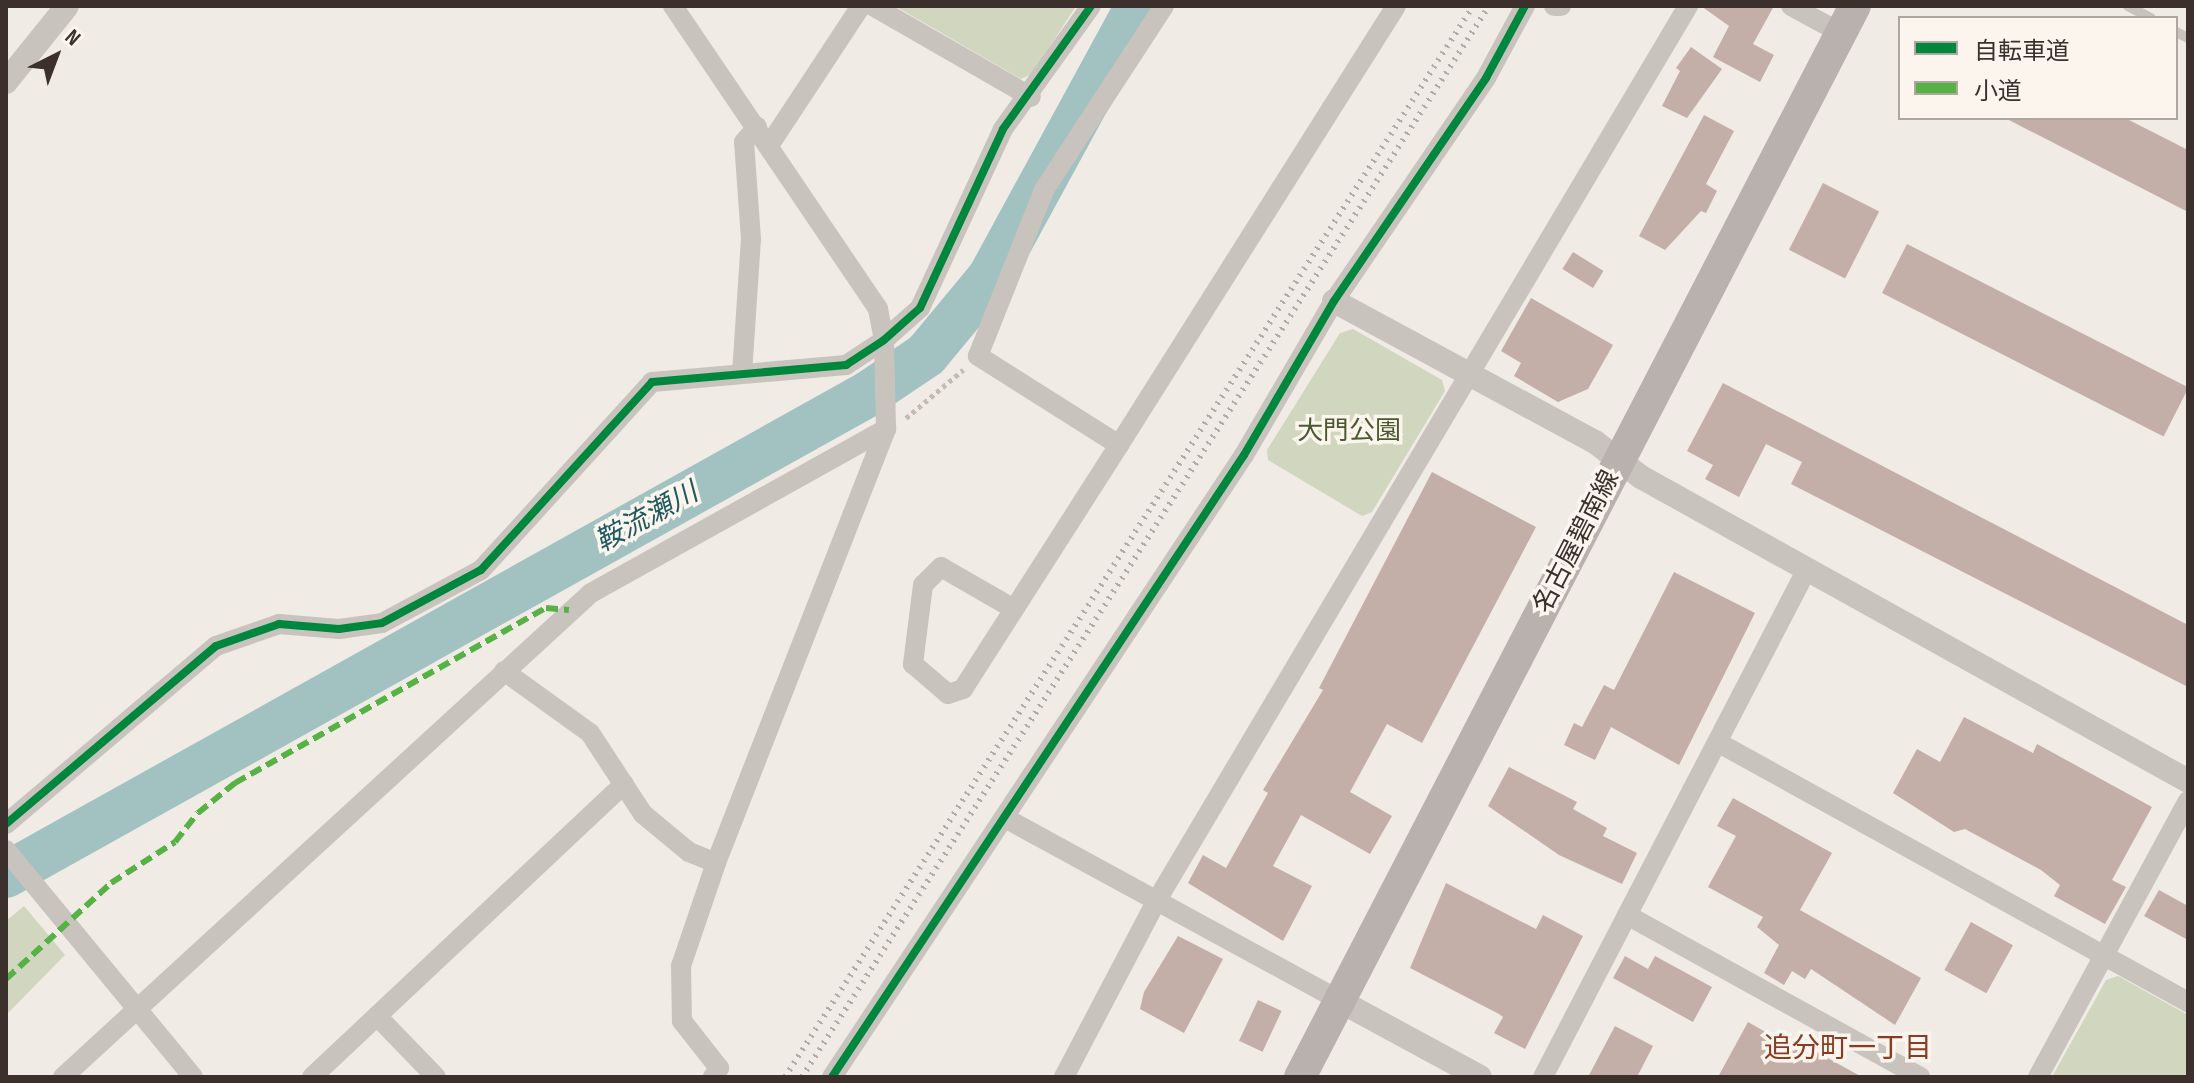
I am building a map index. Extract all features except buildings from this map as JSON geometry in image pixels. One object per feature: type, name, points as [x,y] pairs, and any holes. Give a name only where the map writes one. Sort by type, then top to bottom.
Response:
[{"type":"main road","name":"名古屋碧南線","points":[[1300,1077],[1848,19]]},
{"type":"street","points":[[6,82],[67,6]]},
{"type":"street","points":[[673,6],[770,144],[878,309],[884,342],[886,424],[716,863],[681,966],[682,1021],[719,1068],[713,1077]]},
{"type":"street","points":[[770,144],[861,6]]},
{"type":"street","points":[[873,6],[1031,97]]},
{"type":"street","points":[[6,824],[216,646],[279,624],[339,629],[382,623],[481,570],[652,382],[846,365],[884,342],[920,308],[1003,129],[1031,97],[1091,6]]},
{"type":"street","points":[[1119,445],[978,356],[1044,190],[1164,6]]},
{"type":"street","points":[[1014,609],[941,567],[923,585],[913,664],[948,694],[963,689],[1119,445],[1396,6]]},
{"type":"street","points":[[832,1077],[1244,455],[1334,301],[1486,78],[1525,6]]},
{"type":"street","points":[[1554,6],[1561,6]]},
{"type":"street","points":[[1064,1077],[1157,900],[1688,6]]},
{"type":"street","points":[[1791,6],[1848,19]]},
{"type":"street","points":[[742,374],[751,239],[744,142],[757,127]]},
{"type":"street","points":[[1334,301],[1469,374],[1807,569],[2188,781]]},
{"type":"street","points":[[63,1077],[591,593],[886,424]]},
{"type":"street","points":[[1543,1077],[1807,569]]},
{"type":"street","points":[[504,671],[590,733],[653,822],[689,852],[716,863]]},
{"type":"street","points":[[1719,743],[2188,1002]]},
{"type":"street","points":[[312,1077],[624,784]]},
{"type":"street","points":[[2038,1077],[2188,801]]},
{"type":"street","points":[[1005,818],[1480,1077]]},
{"type":"street","points":[[6,850],[193,1077]]},
{"type":"street","points":[[1627,915],[1920,1077]]},
{"type":"street","points":[[377,1016],[436,1077]]},
{"type":"lane","points":[[2128,6],[2147,16]]},
{"type":"path","points":[[886,424],[941,391],[978,356]]},
{"type":"green space","points":[[895,6],[1076,6],[1032,74],[1021,79]]},
{"type":"green space","name":"大門公園","points":[[1353,329],[1442,380],[1445,391],[1372,512],[1362,516],[1268,460],[1267,450],[1340,333]]},
{"type":"green space","points":[[24,906],[65,955],[6,1015],[6,921]]},
{"type":"green space","points":[[2118,976],[2188,1015],[2188,1077],[2052,1077],[2106,980]]},
{"type":"waterway","name":"鞍流瀬川","points":[[6,875],[868,394],[926,355],[990,278],[1138,6]]},
{"type":"railway","points":[[785,1077],[1473,6]]},
{"type":"railway","points":[[802,1077],[1489,6]]},
{"type":"marked path","points":[[6,979],[111,883],[175,842],[198,813],[235,783],[546,608],[569,610]]},
{"type":"cycle path","points":[[6,824],[216,646],[279,624],[339,629],[382,623],[481,570],[652,382],[846,365],[884,340],[920,308],[1003,129],[1091,6]]},
{"type":"cycle path","points":[[832,1077],[1244,455],[1334,301],[1486,78],[1525,6]]},
{"type":"district","name":"追分町一丁目","points":[[1848,1049]]}]
